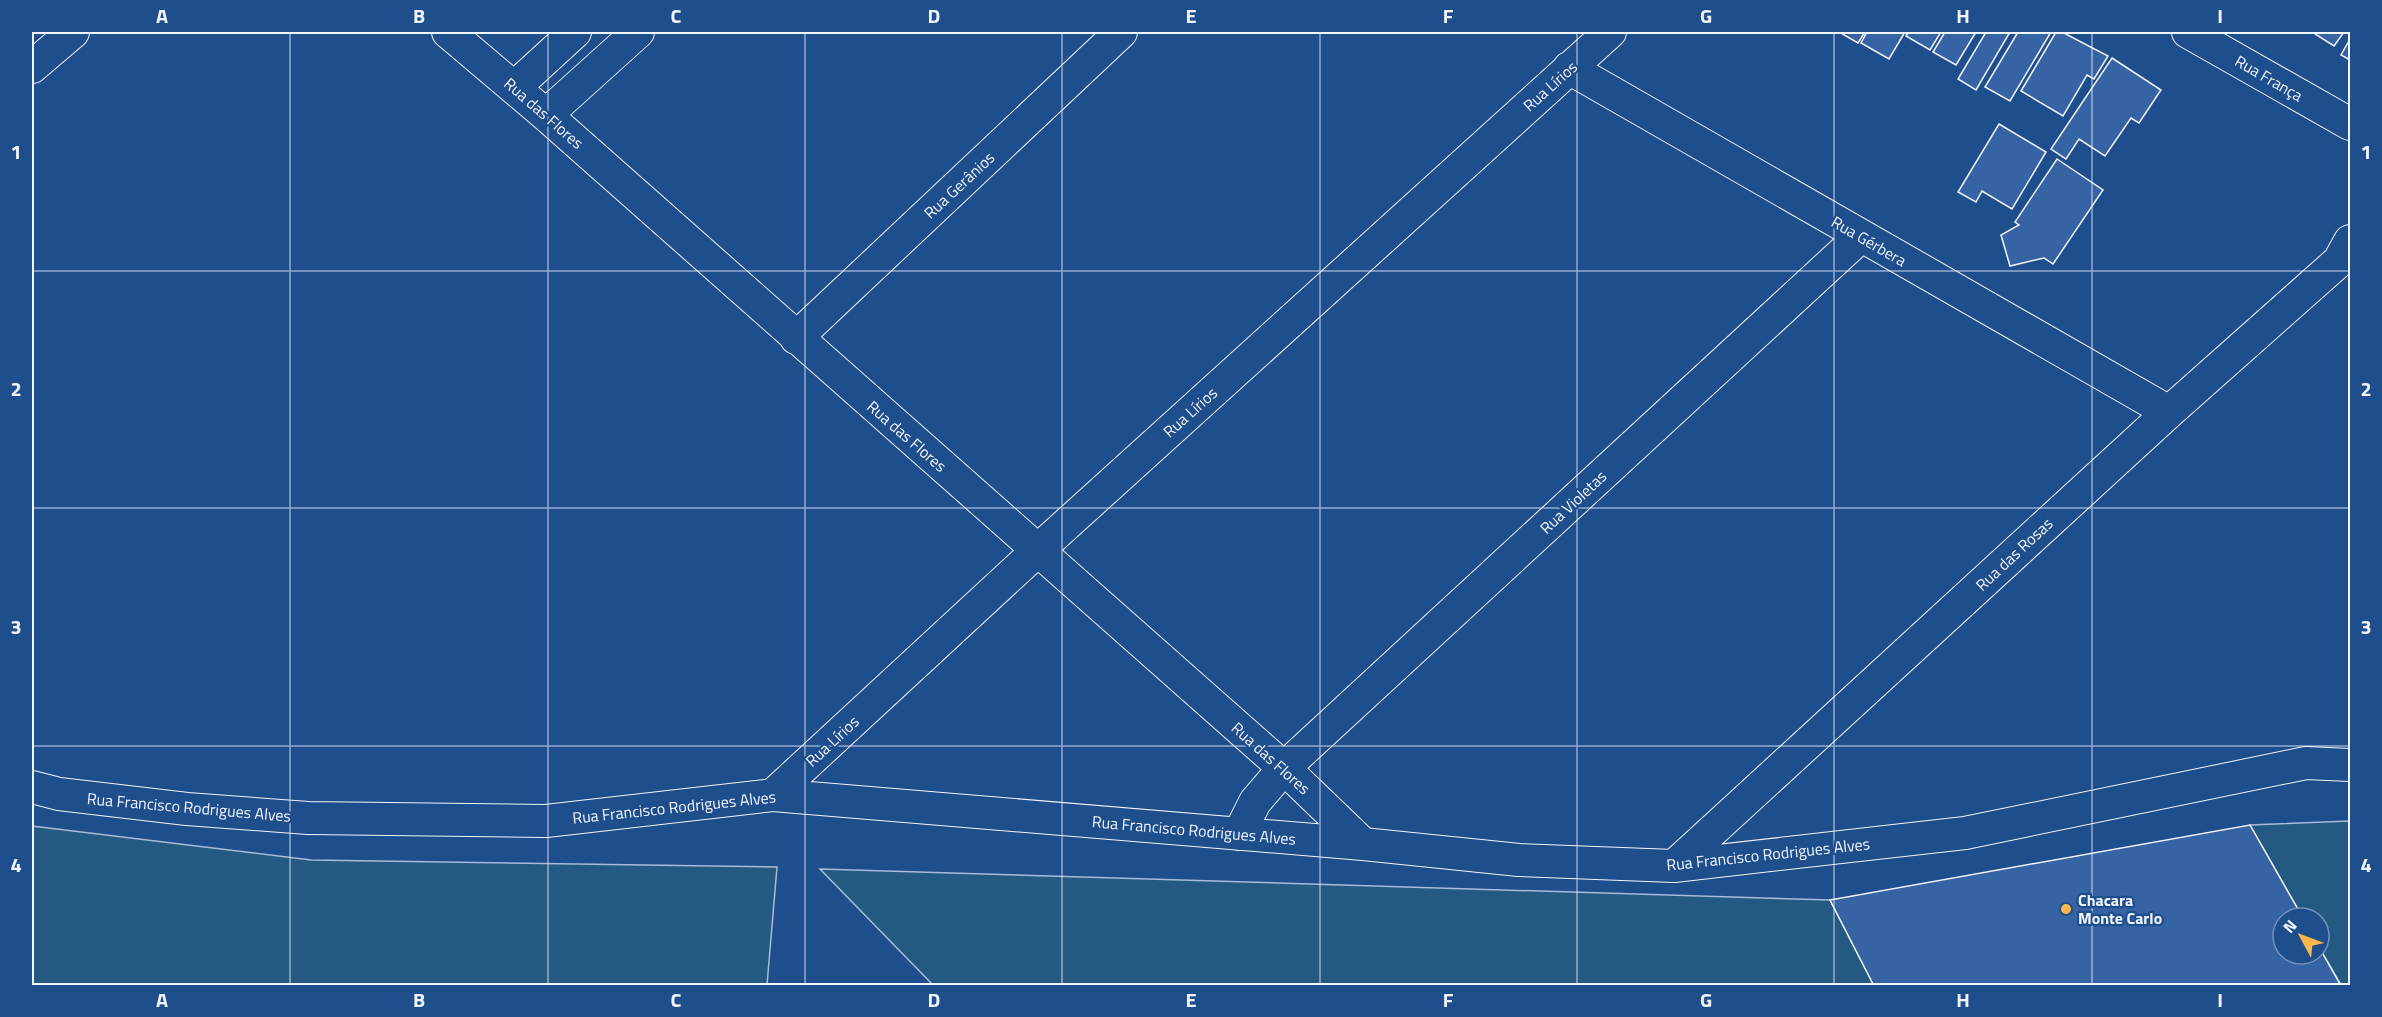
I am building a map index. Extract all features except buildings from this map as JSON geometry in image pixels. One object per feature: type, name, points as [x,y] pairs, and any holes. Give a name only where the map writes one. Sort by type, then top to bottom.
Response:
[{"type":"street","points":[[32,67],[73,32]]},
{"type":"street","name":"Rua das Flores","points":[[448,32],[515,87],[1284,768],[1363,844]]},
{"type":"street","points":[[515,87],[575,32]]},
{"type":"street","points":[[546,115],[638,32]]},
{"type":"street","name":"Rua Gerânios","points":[[796,338],[1122,32]]},
{"type":"street","name":"Rua Lírios","points":[[773,795],[1037,550],[1610,32]]},
{"type":"street","name":"Rua França","points":[[2188,32],[2350,124]]},
{"type":"street","name":"Rua Gérbera","points":[[1569,68],[2169,412]]},
{"type":"street","name":"Rua Violetas","points":[[1239,834],[1255,802],[1284,768],[1861,237]]},
{"type":"street","name":"Rua das Rosas","points":[[1674,866],[2169,412],[2338,261],[2350,241]]},
{"type":"street","name":"Rua Francisco Rodrigues Alves","points":[[32,787],[58,794],[164,806],[308,818],[546,821],[773,795],[1363,844],[1519,860],[1674,866],[1965,832],[2306,764],[2350,765]]},
{"type":"shaded area","points":[[2350,821],[2350,985],[2341,985],[2330,966],[2331,906],[2296,906],[2250,825]]},
{"type":"shaded area","points":[[32,826],[311,860],[777,867],[767,985],[32,985]]},
{"type":"shaded area","points":[[820,869],[1830,900],[1874,985],[933,985]]},
{"type":"place","name":"Chacara Monte Carlo","points":[[2066,909]]}]
